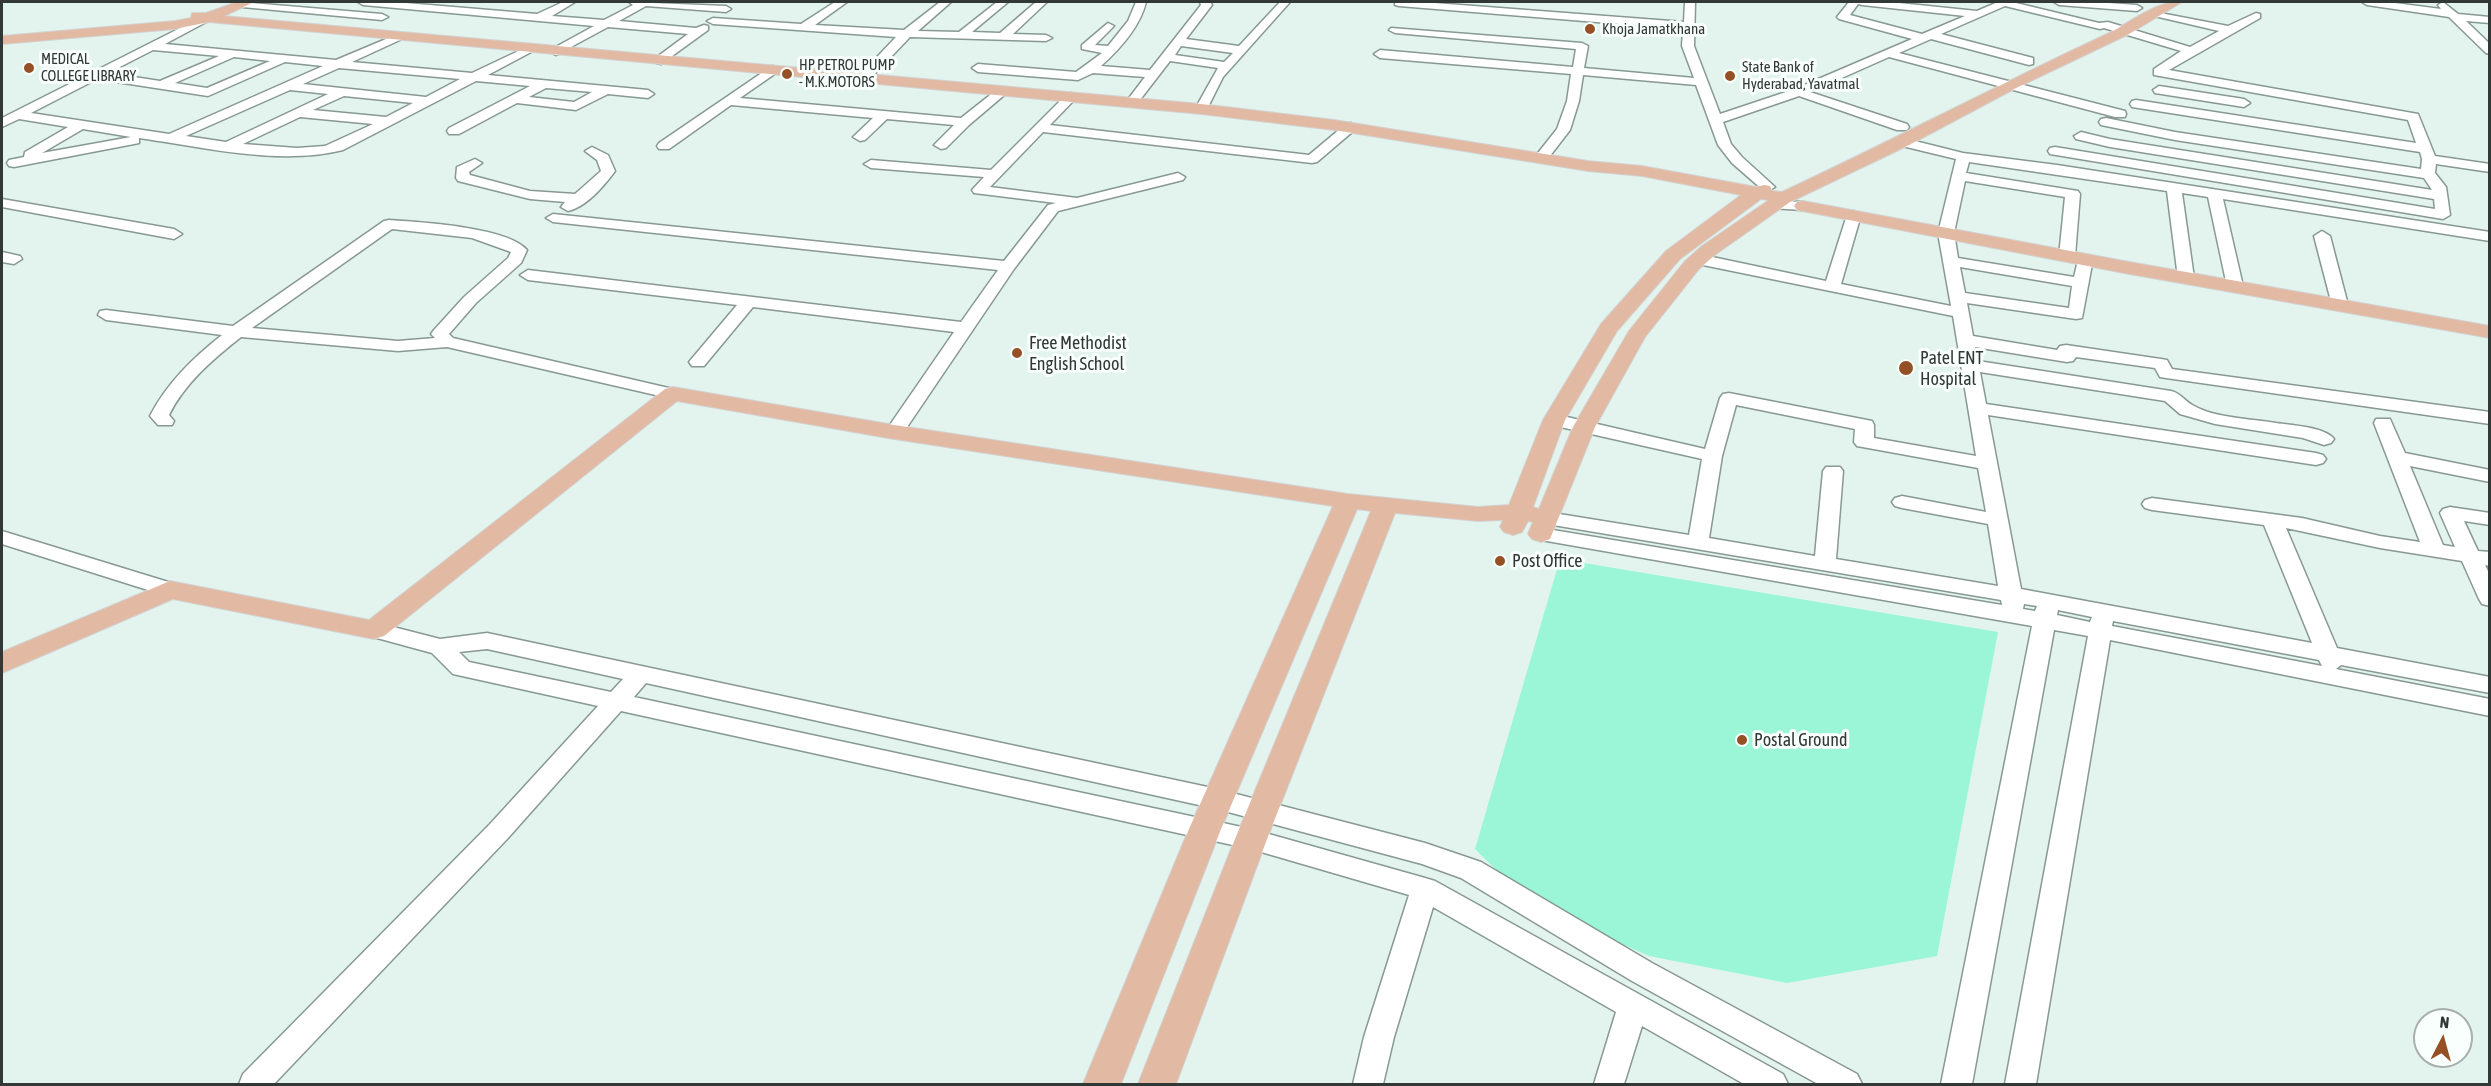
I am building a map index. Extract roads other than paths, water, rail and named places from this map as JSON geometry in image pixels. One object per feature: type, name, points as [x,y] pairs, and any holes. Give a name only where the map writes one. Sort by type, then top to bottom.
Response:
[{"type":"main road","points":[[2,38],[156,27],[201,17],[241,2]]},
{"type":"main road","points":[[1903,135],[1993,80],[2102,25],[2147,8],[2175,2]]},
{"type":"main road","points":[[1516,519],[1554,420],[1608,328],[1673,255],[1766,197],[2131,33],[2147,8]]},
{"type":"main road","points":[[201,17],[363,34],[1201,109],[1351,127],[1617,171],[1637,178],[1766,197]]},
{"type":"main road","points":[[2,663],[170,590],[303,618],[374,630],[673,394],[894,432],[1348,501],[1478,514],[1516,519],[1544,526],[1584,427],[1640,327],[1698,259],[1766,197]]},
{"type":"main road","points":[[1803,206],[2490,332]]},
{"type":"main road","points":[[1102,1084],[1217,800],[1348,501]]},
{"type":"main road","points":[[1157,1084],[1262,810],[1384,506]]},
{"type":"street","points":[[241,2],[397,18]]},
{"type":"street","points":[[279,26],[336,2]]},
{"type":"street","points":[[363,2],[699,32]]},
{"type":"street","points":[[363,34],[433,2]]},
{"type":"street","points":[[544,2],[568,3]]},
{"type":"street","points":[[631,2],[729,5]]},
{"type":"street","points":[[556,51],[645,2]]},
{"type":"street","points":[[803,28],[842,2]]},
{"type":"street","points":[[931,2],[946,2]]},
{"type":"street","points":[[864,78],[907,34],[946,2]]},
{"type":"street","points":[[961,36],[1003,2]]},
{"type":"street","points":[[1003,37],[1042,2]]},
{"type":"street","points":[[978,68],[1078,76],[1093,69],[1110,50],[1140,12],[1141,2]]},
{"type":"street","points":[[1132,102],[1207,5],[1204,2]]},
{"type":"street","points":[[1201,109],[1218,76],[1285,2]]},
{"type":"street","points":[[1690,2],[1688,46],[1725,146],[1766,197],[1803,206]]},
{"type":"street","points":[[1854,2],[1843,16],[2029,61]]},
{"type":"street","points":[[1862,2],[1979,14]]},
{"type":"street","points":[[1716,120],[1799,92],[2005,2],[2198,47]]},
{"type":"street","points":[[2059,2],[2147,8],[2229,30]]},
{"type":"street","points":[[2367,2],[2490,20]]},
{"type":"street","points":[[2439,2],[2490,51]]},
{"type":"street","points":[[516,29],[568,3]]},
{"type":"street","points":[[1399,3],[1478,5],[1582,46],[1578,72],[1563,130],[1541,158]]},
{"type":"street","points":[[637,27],[673,5]]},
{"type":"street","points":[[661,60],[713,21],[729,5]]},
{"type":"street","points":[[1395,30],[1539,28],[1598,14],[1689,26]]},
{"type":"street","points":[[2180,77],[2055,151],[2443,215],[2439,187],[2428,174],[2428,154],[2414,117],[2158,72],[2198,47],[2256,16]]},
{"type":"street","points":[[2,123],[152,46],[201,17]]},
{"type":"street","points":[[713,21],[907,34],[1046,38]]},
{"type":"street","points":[[1108,26],[1086,47],[1110,50]]},
{"type":"street","points":[[170,139],[398,37]]},
{"type":"street","points":[[1179,42],[1240,50]]},
{"type":"street","points":[[152,46],[648,94]]},
{"type":"street","points":[[18,115],[170,139],[311,153],[324,152],[338,147],[529,49]]},
{"type":"street","points":[[1380,54],[1702,82]]},
{"type":"street","points":[[1890,54],[2120,114]]},
{"type":"street","points":[[161,85],[232,55]]},
{"type":"street","points":[[1167,57],[1227,66]]},
{"type":"street","points":[[95,75],[208,92],[283,60]]},
{"type":"street","points":[[1093,69],[1155,74]]},
{"type":"street","points":[[664,146],[772,70]]},
{"type":"street","points":[[454,132],[544,84]]},
{"type":"street","points":[[289,86],[428,101]]},
{"type":"street","points":[[515,99],[576,106],[606,90]]},
{"type":"street","points":[[2158,90],[2261,106]]},
{"type":"street","points":[[941,146],[964,122],[1004,91]]},
{"type":"street","points":[[229,146],[343,92]]},
{"type":"street","points":[[1799,92],[1963,157],[2214,193],[2490,237]]},
{"type":"street","points":[[1071,97],[979,190],[1077,201]]},
{"type":"street","points":[[728,101],[964,122]]},
{"type":"street","points":[[2136,104],[2428,154],[2490,168]]},
{"type":"street","points":[[299,113],[387,121]]},
{"type":"street","points":[[860,137],[884,115]]},
{"type":"street","points":[[2106,122],[2175,136],[2428,174]]},
{"type":"street","points":[[2363,122],[2420,131]]},
{"type":"street","points":[[8,167],[81,125]]},
{"type":"street","points":[[1039,128],[1312,159],[1351,127]]},
{"type":"street","points":[[8,167],[152,136]]},
{"type":"street","points":[[2082,136],[2110,143],[2440,196]]},
{"type":"street","points":[[2264,150],[2270,186]]},
{"type":"street","points":[[592,151],[603,158],[608,171],[593,188],[553,218],[1008,266]]},
{"type":"street","points":[[1963,157],[1946,233],[2012,604]]},
{"type":"street","points":[[475,163],[462,170],[463,178],[530,195],[578,199]]},
{"type":"street","points":[[871,164],[994,174]]},
{"type":"street","points":[[1698,259],[1832,287],[1959,305],[2076,314],[2081,283],[2076,257],[2073,194],[1959,176]]},
{"type":"street","points":[[894,432],[1008,266],[1053,208],[1178,177]]},
{"type":"street","points":[[2174,187],[2186,278]]},
{"type":"street","points":[[2214,193],[2235,286]]},
{"type":"street","points":[[2,203],[174,234]]},
{"type":"street","points":[[1832,287],[1854,215]]},
{"type":"street","points":[[165,421],[159,416],[161,407],[175,387],[198,364],[237,332],[389,224],[445,229],[507,244],[519,250],[515,260],[470,300],[440,334],[447,342]]},
{"type":"street","points":[[2322,236],[2340,305]]},
{"type":"street","points":[[1951,261],[2081,283]]},
{"type":"street","points":[[528,275],[965,328]]},
{"type":"street","points":[[698,362],[749,302]]},
{"type":"street","points":[[106,315],[237,332],[398,346],[447,342],[673,394]]},
{"type":"street","points":[[1965,340],[2067,357],[2066,351],[2161,364],[2166,373],[2490,418]]},
{"type":"street","points":[[1970,365],[2171,396],[2187,410],[2222,420],[2307,433],[2324,439]]},
{"type":"street","points":[[1698,543],[1712,456],[1729,398],[1865,425],[1864,442],[1987,464]]},
{"type":"street","points":[[1977,408],[2316,459]]},
{"type":"street","points":[[1554,420],[1712,456]]},
{"type":"street","points":[[2383,423],[2399,458],[2434,550]]},
{"type":"street","points":[[2399,458],[2490,476]]},
{"type":"street","points":[[1825,563],[1833,471]]},
{"type":"street","points":[[1902,502],[1997,520]]},
{"type":"street","points":[[2152,504],[2273,522],[2302,524],[2380,542],[2480,557]]},
{"type":"street","points":[[2490,519],[2451,513],[2480,557],[2490,599]]},
{"type":"street","points":[[2273,522],[2337,676]]},
{"type":"street","points":[[1544,526],[1698,543],[1825,563],[2012,604]]},
{"type":"street","points":[[1544,526],[1843,582],[2047,610],[2337,676],[2490,708]]},
{"type":"street","points":[[2,537],[170,590]]},
{"type":"street","points":[[1956,1084],[2047,610]]},
{"type":"street","points":[[2102,621],[2327,652],[2490,685]]},
{"type":"street","points":[[2021,1084],[2102,621]]},
{"type":"street","points":[[374,630],[440,647],[487,641],[1262,810],[1425,855],[1471,870],[1642,972],[1846,1084]]},
{"type":"street","points":[[440,647],[461,668],[1251,839],[1425,889],[1772,1084]]},
{"type":"street","points":[[254,1084],[483,847],[640,675]]},
{"type":"street","points":[[1368,1084],[1379,1037],[1425,889]]},
{"type":"street","points":[[1609,1084],[1633,1006]]},
{"type":"place","name":"Khoja Jamatkhana","points":[[1590,29]]},
{"type":"place","name":"MEDICAL COLLEGE LIBRARY","points":[[29,68]]},
{"type":"place","name":"HP PETROL PUMP - M.K.MOTORS","points":[[787,74]]},
{"type":"place","name":"State Bank of Hyderabad, Yavatmal","points":[[1730,76]]},
{"type":"place","name":"Free Methodist English School","points":[[1017,353]]},
{"type":"place","name":"Patel ENT Hospital","points":[[1906,368]]},
{"type":"place","name":"Post Office","points":[[1500,561]]},
{"type":"place","name":"Postal Ground","points":[[1742,740]]}]
